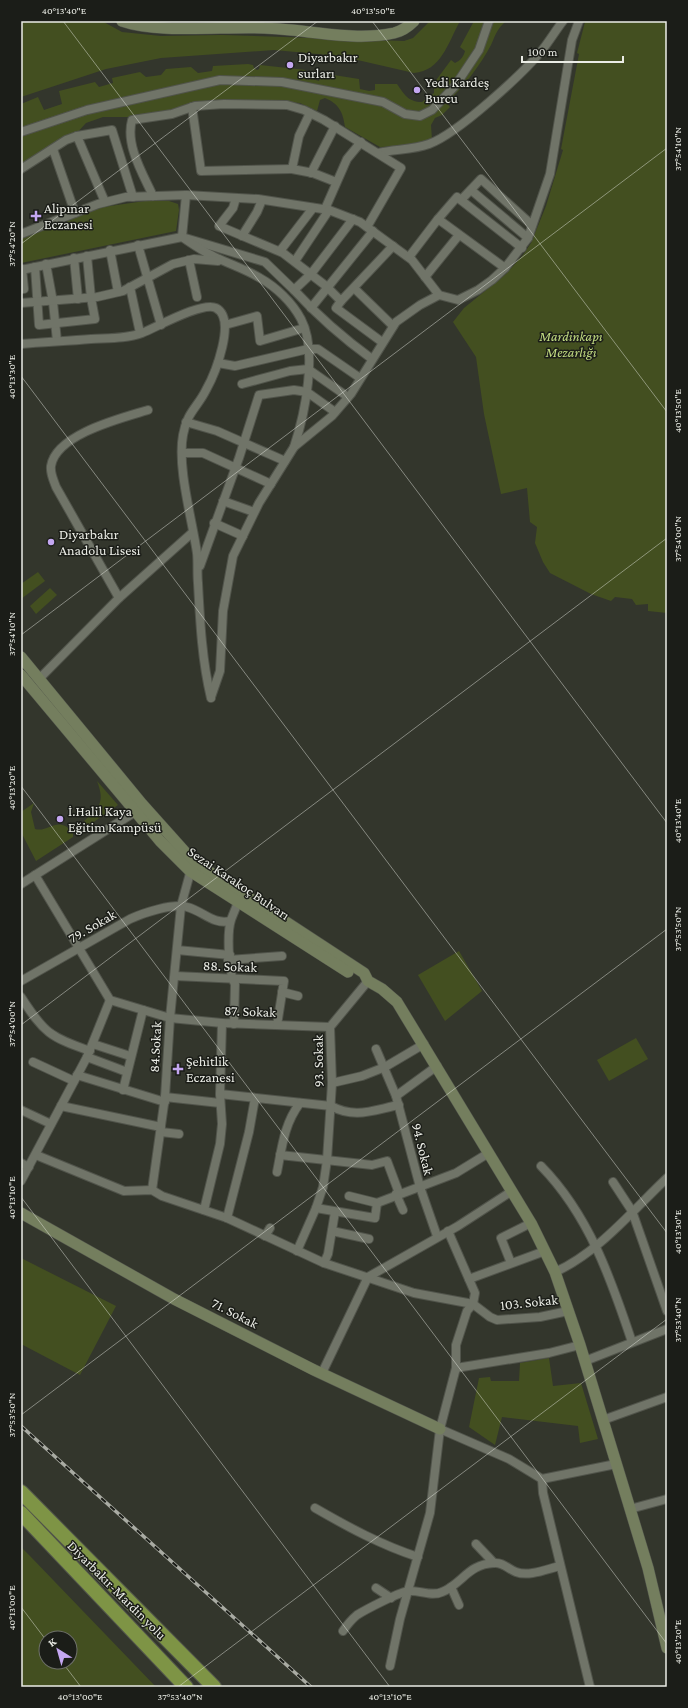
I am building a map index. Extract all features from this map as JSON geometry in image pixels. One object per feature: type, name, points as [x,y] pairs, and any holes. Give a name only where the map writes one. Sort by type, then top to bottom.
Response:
[{"type":"highway","name":"Diyarbakır-Mardin yolu","points":[[21,1492],[214,1687]]},
{"type":"highway","name":"Diyarbakır-Mardin yolu","points":[[21,1513],[186,1687]]},
{"type":"street","points":[[122,21],[158,27],[264,28],[353,36],[394,33],[408,28],[414,21]]},
{"type":"street","points":[[21,132],[87,110],[220,80],[282,82],[383,102],[405,114],[420,116],[432,110],[455,86],[479,50],[489,21]]},
{"type":"street","points":[[378,153],[429,144],[445,136],[472,116],[520,72],[543,49],[563,21]]},
{"type":"street","points":[[24,231],[105,202],[133,197],[186,195],[236,198],[262,200],[327,210],[353,219],[370,229],[409,258],[439,295],[458,300],[478,290],[505,268],[522,248],[528,238],[550,174],[572,40],[579,21]]},
{"type":"street","points":[[152,196],[136,159],[130,138],[132,120],[172,114],[192,107],[224,104],[287,105],[310,113],[335,126],[401,168],[370,229],[328,288],[311,308]]},
{"type":"street","points":[[192,107],[201,171],[292,169],[311,173],[336,182]]},
{"type":"street","points":[[292,169],[299,136],[310,113]]},
{"type":"street","points":[[311,173],[335,126]]},
{"type":"street","points":[[21,169],[66,140],[77,136],[112,130],[133,197]]},
{"type":"street","points":[[77,136],[105,202]]},
{"type":"street","points":[[295,261],[327,210],[336,182],[346,159],[361,142]]},
{"type":"street","points":[[53,149],[74,213]]},
{"type":"street","points":[[461,200],[481,179],[532,225]]},
{"type":"street","points":[[471,190],[528,238]]},
{"type":"street","points":[[182,237],[186,195]]},
{"type":"street","points":[[409,258],[438,219],[457,197],[522,248]]},
{"type":"street","points":[[236,198],[233,208],[219,226],[280,251],[311,274],[341,301]]},
{"type":"street","points":[[242,236],[257,212],[262,200]]},
{"type":"street","points":[[280,251],[312,208]]},
{"type":"street","points":[[294,290],[311,274],[353,219]]},
{"type":"street","points":[[438,219],[505,268]]},
{"type":"street","points":[[425,277],[459,235]]},
{"type":"street","points":[[21,344],[122,337],[140,333],[161,325],[182,314],[206,307],[214,307],[220,311],[224,317],[225,325],[218,363],[206,391],[191,410],[182,436],[182,453],[186,489],[197,554],[201,628],[211,698],[220,671],[223,611],[233,556],[254,512],[294,447],[300,430],[307,392],[308,349],[302,319],[291,304],[276,289],[261,278],[209,254],[182,237]]},
{"type":"street","points":[[21,289],[24,289],[22,270],[110,250],[182,237],[265,262],[340,336],[372,359]]},
{"type":"street","points":[[138,245],[161,325]]},
{"type":"street","points":[[382,342],[336,308],[394,246]]},
{"type":"street","points":[[110,250],[118,292]]},
{"type":"street","points":[[35,266],[39,325],[95,319],[91,298],[87,256]]},
{"type":"street","points":[[74,258],[78,299]]},
{"type":"street","points":[[21,303],[52,302],[91,298],[118,292],[173,264],[194,259],[226,262]]},
{"type":"street","points":[[189,260],[197,297]]},
{"type":"street","points":[[46,264],[57,342]]},
{"type":"street","points":[[130,287],[140,333]]},
{"type":"street","points":[[354,288],[393,326]]},
{"type":"street","points":[[294,447],[335,412],[348,397],[396,322],[439,295]]},
{"type":"street","points":[[225,325],[257,316],[260,341],[304,328]]},
{"type":"street","points":[[218,363],[234,366],[308,349],[318,349],[360,378]]},
{"type":"street","points":[[242,384],[290,371],[308,368],[348,397]]},
{"type":"street","points":[[197,573],[214,523],[236,467],[259,395],[294,390],[307,392],[335,412]]},
{"type":"street","points":[[118,598],[56,487],[52,476],[51,467],[54,456],[66,444],[81,434],[98,425],[148,410]]},
{"type":"street","points":[[186,422],[217,431],[285,461]]},
{"type":"street","points":[[182,453],[203,453],[271,484]]},
{"type":"street","points":[[223,501],[254,512]]},
{"type":"street","points":[[214,523],[243,536]]},
{"type":"street","points":[[39,679],[118,598],[193,532]]},
{"type":"street","points":[[21,657],[191,866],[364,973],[368,981],[382,988],[397,1002],[424,1044],[487,1154],[512,1191],[530,1222],[555,1272],[580,1345],[648,1568],[667,1648]]},
{"type":"street","name":"Sezai Karakoç Bulvarı","points":[[21,675],[160,842],[238,902],[359,979],[368,981]]},
{"type":"street","points":[[21,884],[135,812]]},
{"type":"street","name":"84.Sokak","points":[[152,1190],[165,1099],[170,1018],[181,906],[191,866]]},
{"type":"street","points":[[21,1181],[90,1051],[110,1000],[80,948],[34,875]]},
{"type":"street","points":[[234,1024],[235,984],[232,979],[229,957],[230,921],[238,902]]},
{"type":"street","points":[[181,906],[189,907],[216,921],[230,921]]},
{"type":"street","name":"79. Sokak","points":[[21,982],[136,916],[181,906]]},
{"type":"street","points":[[177,950],[229,957],[282,956]]},
{"type":"street","name":"88. Sokak","points":[[175,976],[284,981],[282,992]]},
{"type":"street","name":"93. Sokak","points":[[297,1251],[316,1208],[323,1187],[327,1160],[332,1083],[330,1027],[368,981]]},
{"type":"street","points":[[277,1025],[282,992],[298,996]]},
{"type":"street","points":[[21,997],[41,1028],[58,1040],[90,1051],[127,1072]]},
{"type":"street","name":"87. Sokak","points":[[110,1000],[170,1018],[234,1024],[330,1027]]},
{"type":"street","points":[[123,1090],[130,1056],[143,1010]]},
{"type":"street","points":[[204,1210],[220,1144],[222,1124],[220,1094],[222,1023]]},
{"type":"street","points":[[332,1083],[362,1076],[385,1068],[424,1044]]},
{"type":"street","name":"94. Sokak","points":[[376,1049],[397,1100],[420,1187],[438,1236]]},
{"type":"street","points":[[90,1051],[130,1056]]},
{"type":"street","points":[[33,1062],[76,1078],[123,1090],[165,1099],[220,1103]]},
{"type":"street","points":[[220,1094],[331,1106],[351,1114],[397,1100],[437,1066]]},
{"type":"street","points":[[227,1218],[249,1132],[255,1098]]},
{"type":"street","points":[[277,1172],[285,1130],[292,1114],[300,1102]]},
{"type":"street","points":[[61,1106],[179,1134]]},
{"type":"street","points":[[21,1110],[51,1124]]},
{"type":"street","points":[[349,1196],[377,1202],[398,1193],[420,1187],[456,1173],[487,1154]]},
{"type":"street","points":[[36,1155],[124,1191],[152,1190],[162,1196],[227,1218],[324,1263],[368,1276],[414,1293],[473,1304]]},
{"type":"street","points":[[280,1155],[372,1165],[387,1161],[403,1210]]},
{"type":"street","points":[[21,1163],[29,1167]]},
{"type":"street","points":[[541,1166],[564,1192],[596,1245],[632,1342]]},
{"type":"street","points":[[555,1272],[573,1264],[596,1245],[667,1178]]},
{"type":"street","points":[[613,1182],[632,1211],[667,1311]]},
{"type":"street","points":[[322,1373],[368,1276],[448,1231],[512,1191]]},
{"type":"street","points":[[316,1208],[375,1218],[377,1202]]},
{"type":"street","points":[[324,1263],[328,1254],[335,1212]]},
{"type":"street","name":"71. Sokak","points":[[21,1213],[174,1299],[322,1373],[440,1429]]},
{"type":"street","points":[[511,1263],[501,1238],[530,1222]]},
{"type":"street","points":[[265,1236],[270,1228]]},
{"type":"street","points":[[332,1231],[369,1239]]},
{"type":"street","points":[[390,1666],[400,1618],[430,1513],[440,1429],[456,1368],[456,1345],[467,1311],[473,1304],[475,1294],[448,1231]]},
{"type":"street","points":[[469,1279],[545,1251]]},
{"type":"street","name":"103. Sokak","points":[[473,1304],[490,1317],[498,1320],[540,1317],[568,1311]]},
{"type":"street","points":[[585,1361],[667,1329]]},
{"type":"street","points":[[456,1368],[549,1354],[580,1345]]},
{"type":"street","points":[[603,1420],[667,1398]]},
{"type":"street","points":[[440,1429],[509,1459],[542,1479],[616,1464]]},
{"type":"street","points":[[542,1479],[543,1493],[590,1687]]},
{"type":"street","points":[[630,1509],[667,1499]]},
{"type":"street","points":[[315,1508],[359,1534],[418,1558]]},
{"type":"street","points":[[476,1544],[494,1563]]},
{"type":"street","points":[[342,1631],[357,1615],[391,1598],[408,1591],[429,1594],[441,1593],[451,1588],[464,1574],[473,1569],[494,1563],[502,1564],[516,1572],[525,1573],[560,1566]]},
{"type":"street","points":[[376,1588],[391,1598]]},
{"type":"street","points":[[451,1588],[459,1605]]},
{"type":"green space","points":[[21,21],[102,21],[122,32],[161,36],[222,35],[404,41],[413,38],[430,21],[460,21],[443,54],[437,61],[431,67],[414,73],[340,56],[274,50],[161,58],[106,69],[21,97]]},
{"type":"green space","points":[[474,21],[505,22],[498,30],[487,53],[477,68],[447,103],[450,107],[442,115],[435,118],[431,125],[432,140],[403,146],[380,147],[345,127],[340,109],[330,100],[325,98],[320,100],[317,111],[300,103],[265,100],[223,102],[167,113],[128,117],[103,117],[86,123],[75,135],[21,165],[21,104],[38,97],[44,110],[62,104],[59,91],[95,82],[99,87],[113,83],[112,78],[140,72],[146,77],[161,75],[166,69],[191,67],[198,73],[212,71],[213,66],[248,64],[253,65],[257,70],[259,69],[260,65],[306,70],[306,77],[319,81],[321,73],[359,79],[360,89],[369,91],[375,90],[375,84],[397,84],[404,94],[410,99],[417,102],[422,102],[434,93],[434,83],[451,60],[455,63],[463,56],[465,51],[460,47]]},
{"type":"green space","name":"Mardinkapı Mezarlığı","points":[[667,21],[667,613],[648,611],[648,604],[636,605],[632,599],[615,597],[611,601],[591,594],[550,573],[543,562],[535,543],[537,527],[530,522],[527,488],[501,494],[484,414],[476,357],[453,322],[464,308],[506,274],[523,255],[531,243],[546,206],[563,150],[561,149],[579,54],[577,53],[585,22]]},
{"type":"green space","points":[[145,201],[169,201],[178,204],[179,210],[176,231],[21,263],[21,239],[103,207]]},
{"type":"green space","points":[[38,572],[45,581],[21,599],[21,584]]},
{"type":"green space","points":[[50,588],[57,595],[36,614],[30,606]]},
{"type":"green space","points":[[97,781],[118,805],[88,826],[84,821],[94,812],[100,804],[101,799]]},
{"type":"green space","points":[[34,803],[31,812],[35,829],[45,829],[58,824],[68,828],[73,833],[73,837],[36,861],[21,832],[21,812]]},
{"type":"green space","points":[[459,951],[482,991],[445,1021],[418,975]]},
{"type":"green space","points":[[636,1038],[648,1059],[609,1081],[597,1060]]},
{"type":"green space","points":[[21,1258],[116,1306],[80,1375],[21,1344]]},
{"type":"green space","points":[[549,1358],[553,1386],[581,1383],[598,1439],[580,1443],[578,1426],[502,1417],[495,1445],[469,1427],[479,1378],[490,1377],[491,1381],[519,1381],[520,1363]]},
{"type":"green space","points":[[21,1547],[156,1687],[21,1687]]},
{"type":"railway","points":[[21,1426],[311,1687]]},
{"type":"place","name":"Diyarbakır surları","points":[[290,65]]},
{"type":"place","name":"Yedi Kardeş Burcu","points":[[417,90]]},
{"type":"place","name":"Alipınar Eczanesi","points":[[36,216]]},
{"type":"place","name":"Diyarbakır Anadolu Lisesi","points":[[51,542]]},
{"type":"place","name":"İ.Halil Kaya Eğitim Kampüsü","points":[[60,819]]},
{"type":"place","name":"Şehitlik Eczanesi","points":[[178,1069]]}]
